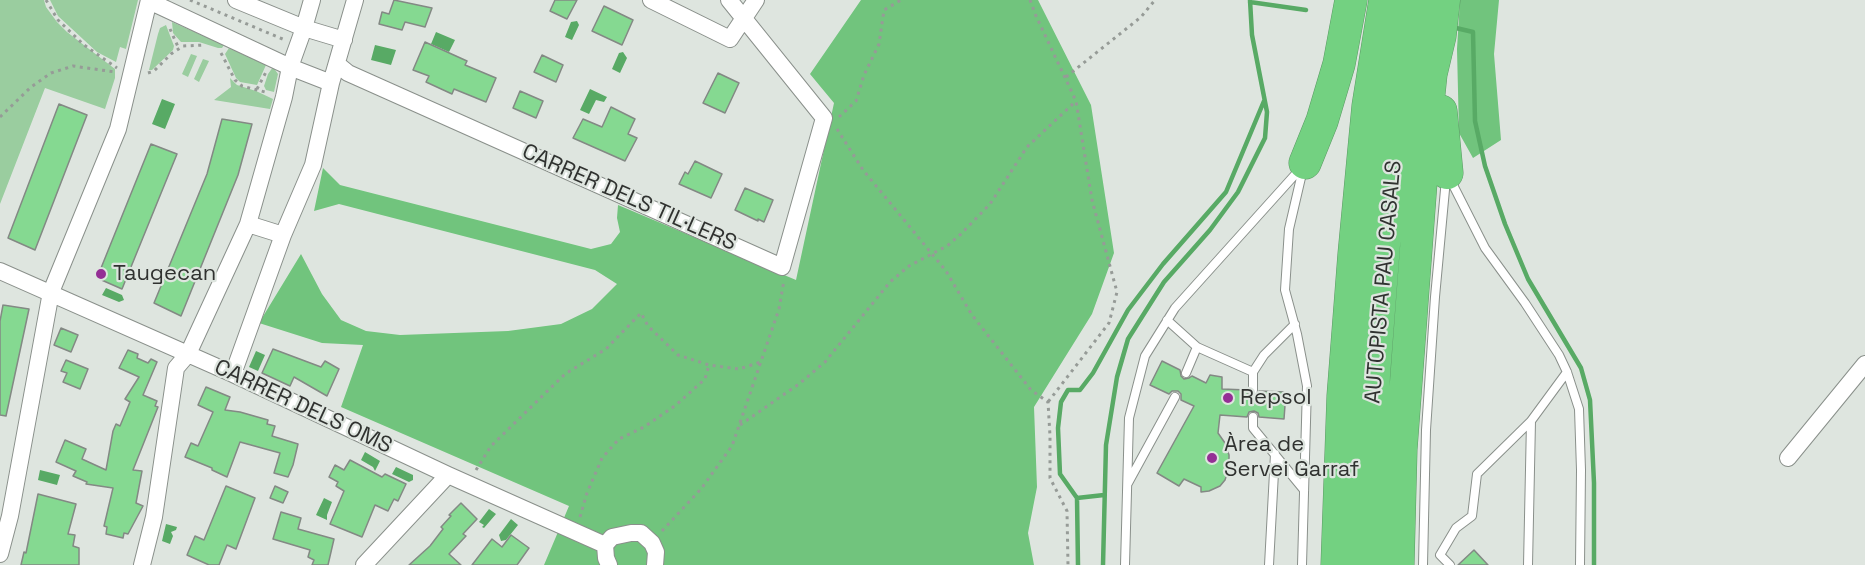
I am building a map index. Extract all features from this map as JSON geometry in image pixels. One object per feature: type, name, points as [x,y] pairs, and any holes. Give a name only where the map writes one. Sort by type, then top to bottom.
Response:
[{"type":"highway","points":[[1305,164],[1322,121],[1339,63],[1351,0]]},
{"type":"highway","name":"AUTOPISTA PAU CASALS","points":[[1338,565],[1344,396],[1354,254],[1368,106],[1385,0]]},
{"type":"highway","name":"AUTOPISTA PAU CASALS","points":[[1368,565],[1374,375],[1384,245],[1397,127],[1416,0]]},
{"type":"highway","points":[[1444,0],[1440,36],[1440,100],[1447,173]]},
{"type":"highway","points":[[1398,565],[1401,449],[1424,142],[1431,74],[1440,36]]},
{"type":"street","points":[[236,0],[304,28],[344,40]]},
{"type":"street","points":[[142,565],[154,517],[176,368],[188,354],[248,224],[284,97],[290,67],[312,0]]},
{"type":"street","points":[[233,374],[283,235],[313,165],[331,83],[355,0]]},
{"type":"street","points":[[651,0],[730,39],[756,0]]},
{"type":"street","points":[[729,0],[827,121],[782,267]]},
{"type":"street","points":[[0,554],[10,516],[51,292],[118,129],[149,1],[290,67],[331,83]]},
{"type":"street","name":"CARRER DELS TIL·LERS","points":[[337,64],[348,73],[782,267]]},
{"type":"street","points":[[248,224],[283,235]]},
{"type":"street","name":"CARRER DELS OMS","points":[[0,271],[233,374],[448,475],[605,544]]},
{"type":"street","points":[[1788,458],[1865,364]]},
{"type":"street","points":[[364,565],[448,475]]},
{"type":"street","points":[[609,565],[605,544],[612,537],[641,533],[652,543],[656,552],[655,565]]},
{"type":"lane","points":[[1125,565],[1129,418],[1145,357],[1175,308],[1305,164]]},
{"type":"lane","points":[[1302,565],[1307,386],[1295,324],[1285,290],[1289,229],[1305,164]]},
{"type":"lane","points":[[1447,173],[1485,248],[1531,312],[1559,355],[1567,372],[1579,409],[1580,565]]},
{"type":"lane","points":[[1423,565],[1426,430],[1435,297],[1447,173]]},
{"type":"lane","points":[[1167,320],[1197,347],[1253,372]]},
{"type":"lane","points":[[1253,390],[1253,372],[1264,355],[1295,324]]},
{"type":"lane","points":[[1186,373],[1197,347]]},
{"type":"lane","points":[[1450,565],[1440,555],[1456,528],[1472,516],[1478,474],[1531,421],[1567,372]]},
{"type":"lane","points":[[1126,487],[1175,397]]},
{"type":"lane","points":[[1253,417],[1253,428],[1304,490]]},
{"type":"lane","points":[[1528,565],[1531,421]]},
{"type":"lane","points":[[1269,565],[1275,454]]},
{"type":"path","points":[[0,117],[31,87],[51,74],[73,66],[114,73],[119,69],[84,45],[58,20],[46,0]]},
{"type":"path","points":[[190,0],[286,40]]},
{"type":"path","points":[[901,0],[884,10],[879,44],[864,75],[856,101],[827,121],[837,128],[863,170],[946,271],[972,315],[1018,375],[1031,390],[1048,402]]},
{"type":"path","points":[[1030,0],[1076,101],[1092,200],[1117,292],[1109,323],[1048,402],[1050,478],[1067,511],[1068,565]]},
{"type":"path","points":[[1066,76],[1141,17],[1155,0]]},
{"type":"path","points":[[169,25],[179,49]]},
{"type":"path","points":[[144,75],[154,70],[183,46],[203,45],[222,53],[235,81],[242,86],[273,94]]},
{"type":"path","points":[[257,89],[271,64]]},
{"type":"path","points":[[740,425],[799,384],[825,362],[890,282],[909,266],[947,246],[975,219],[990,204],[1027,147],[1076,101]]},
{"type":"path","points":[[652,543],[701,489],[732,446],[779,309],[784,279],[782,267]]},
{"type":"path","points":[[468,483],[491,446],[499,438],[565,374],[606,349],[641,313],[648,326],[678,354],[709,365],[739,369],[761,362]]},
{"type":"path","points":[[572,529],[582,514],[587,493],[602,458],[619,439],[644,427],[676,405],[705,379],[709,365]]},
{"type":"shaded area","points":[[0,0],[44,0],[46,7],[67,32],[115,69],[115,78],[105,109],[45,88],[0,204]]},
{"type":"shaded area","points":[[50,0],[138,0],[126,49],[120,47],[116,62],[97,52],[58,16]]},
{"type":"shaded area","points":[[861,0],[1038,0],[1091,105],[1114,253],[1092,314],[1034,407],[1037,487],[1028,533],[1034,565],[544,565],[569,506],[341,407],[363,345],[322,343],[259,323],[301,254],[322,294],[341,320],[366,331],[400,335],[508,331],[561,324],[592,309],[617,284],[595,270],[339,204],[314,211],[323,168],[340,185],[591,249],[611,244],[620,232],[617,218],[618,205],[796,280],[834,103],[810,74]]},
{"type":"shaded area","points":[[1460,0],[1499,0],[1494,54],[1501,140],[1473,158],[1459,133],[1457,49]]},
{"type":"shaded area","points":[[577,21],[579,25],[572,40],[565,37],[571,22]]},
{"type":"shaded area","points":[[172,22],[224,45],[218,48],[199,42],[181,42],[173,33]]},
{"type":"shaded area","points":[[166,25],[174,46],[173,50],[152,70],[149,70],[160,28]]},
{"type":"shaded area","points":[[436,32],[455,40],[449,52],[431,44]]},
{"type":"shaded area","points":[[375,45],[396,50],[391,65],[371,60]]},
{"type":"shaded area","points":[[229,48],[266,65],[257,85],[240,82],[236,78],[225,54]]},
{"type":"shaded area","points":[[623,52],[627,58],[620,73],[612,69],[619,53]]},
{"type":"shaded area","points":[[191,54],[197,56],[188,77],[182,74]]},
{"type":"shaded area","points":[[203,59],[209,61],[199,82],[194,79]]},
{"type":"shaded area","points":[[273,67],[278,74],[274,92],[266,90],[264,86]]},
{"type":"shaded area","points":[[230,78],[237,85],[273,99],[270,109],[214,100],[231,87]]},
{"type":"shaded area","points":[[590,89],[607,97],[604,102],[596,100],[589,114],[580,110]]},
{"type":"shaded area","points":[[162,99],[175,104],[165,129],[152,124]]},
{"type":"shaded area","points":[[106,288],[122,295],[124,300],[119,302],[102,295]]},
{"type":"shaded area","points":[[256,351],[265,355],[258,371],[249,367]]},
{"type":"shaded area","points":[[365,452],[380,461],[375,471],[373,467],[361,460]]},
{"type":"shaded area","points":[[396,467],[413,475],[413,480],[409,482],[392,474]]},
{"type":"shaded area","points":[[40,470],[60,475],[57,485],[38,480]]},
{"type":"shaded area","points":[[324,498],[332,502],[327,520],[316,515]]},
{"type":"shaded area","points":[[489,509],[496,514],[484,528],[482,527],[484,525],[479,522]]},
{"type":"shaded area","points":[[511,519],[518,525],[506,540],[501,541],[499,535]]},
{"type":"shaded area","points":[[166,524],[177,527],[171,532],[173,536],[170,544],[162,541]]},
{"type":"building","points":[[394,0],[432,8],[425,27],[405,22],[402,30],[379,24],[382,12],[389,14]]},
{"type":"building","points":[[555,0],[577,0],[567,19],[550,11]]},
{"type":"building","points":[[604,6],[633,20],[622,45],[592,31]]},
{"type":"building","points":[[425,42],[467,61],[465,65],[496,78],[486,102],[454,89],[452,94],[426,82],[429,76],[413,70]]},
{"type":"building","points":[[542,55],[563,65],[556,82],[534,72]]},
{"type":"building","points":[[718,73],[739,83],[725,113],[703,103]]},
{"type":"building","points":[[520,91],[543,101],[536,118],[513,108]]},
{"type":"building","points":[[59,104],[87,115],[35,250],[8,238]]},
{"type":"building","points":[[611,107],[635,119],[628,134],[637,138],[625,161],[573,138],[583,119],[602,127]]},
{"type":"building","points":[[222,119],[252,124],[238,175],[181,316],[154,303],[207,174]]},
{"type":"building","points":[[151,144],[177,154],[122,289],[97,278]]},
{"type":"building","points":[[695,161],[722,174],[711,198],[679,184],[685,172],[688,174]]},
{"type":"building","points":[[745,188],[773,200],[764,222],[735,210]]},
{"type":"building","points":[[3,305],[29,309],[6,416],[0,415],[0,321]]},
{"type":"building","points":[[61,328],[78,335],[71,352],[54,345]]},
{"type":"building","points":[[273,349],[321,367],[325,361],[339,369],[327,396],[294,377],[290,386],[262,373]]},
{"type":"building","points":[[128,350],[138,354],[137,358],[148,363],[151,359],[157,362],[143,395],[157,401],[155,406],[158,407],[133,470],[142,471],[136,503],[143,506],[128,534],[124,533],[123,538],[106,534],[107,527],[104,526],[113,488],[86,484],[87,482],[73,476],[76,471],[56,462],[65,440],[86,449],[82,459],[106,470],[113,431],[116,424],[120,426],[130,402],[125,399],[139,377],[119,368]]},
{"type":"building","points":[[66,360],[88,369],[80,389],[63,382],[67,373],[61,371]]},
{"type":"building","points":[[1162,361],[1180,370],[1184,379],[1192,376],[1206,383],[1210,375],[1222,377],[1222,389],[1247,390],[1252,396],[1257,395],[1259,391],[1286,392],[1284,419],[1259,417],[1254,411],[1249,412],[1247,417],[1220,415],[1218,433],[1229,455],[1229,468],[1220,486],[1209,491],[1201,492],[1201,487],[1184,479],[1179,486],[1157,473],[1194,406],[1181,400],[1181,394],[1178,391],[1172,391],[1169,394],[1150,385]]},
{"type":"building","points":[[206,387],[230,397],[225,410],[268,420],[267,424],[275,426],[272,436],[298,444],[288,477],[274,473],[280,453],[240,442],[227,477],[185,457],[191,443],[198,446],[213,412],[198,405]]},
{"type":"building","points":[[350,460],[382,477],[385,474],[406,484],[398,501],[394,499],[388,511],[375,505],[362,537],[330,524],[344,491],[336,486],[338,482],[329,477],[335,465],[344,470]]},
{"type":"building","points":[[226,486],[255,498],[236,549],[227,545],[219,565],[209,565],[187,555],[195,536],[204,540]]},
{"type":"building","points":[[275,486],[288,492],[283,503],[270,498]]},
{"type":"building","points":[[38,494],[76,504],[68,534],[75,535],[73,546],[79,548],[79,565],[21,565],[24,552],[26,553]]},
{"type":"building","points":[[461,503],[477,519],[463,534],[466,536],[449,554],[461,565],[409,565],[430,546],[443,529],[441,527],[451,516],[449,515]]},
{"type":"building","points":[[281,512],[301,518],[298,529],[334,539],[328,565],[312,565],[314,560],[308,557],[310,550],[273,539]]},
{"type":"building","points":[[511,535],[529,548],[517,565],[472,565],[492,539],[502,547]]},
{"type":"building","points":[[1474,550],[1488,565],[1458,565]]},
{"type":"waterway","points":[[1103,565],[1106,445],[1117,377],[1128,339],[1164,282],[1210,230],[1238,192],[1265,138],[1267,112],[1252,35],[1250,0]]},
{"type":"waterway","points":[[1250,2],[1306,10]]},
{"type":"waterway","points":[[1456,28],[1473,32],[1475,121],[1485,166],[1505,224],[1528,279],[1581,368],[1590,400],[1594,483],[1594,565]]},
{"type":"waterway","points":[[1078,565],[1077,498],[1060,474],[1058,428],[1061,402],[1068,390],[1080,390],[1093,373],[1128,310],[1163,264],[1226,192],[1264,101]]},
{"type":"waterway","points":[[1077,498],[1104,495]]},
{"type":"place","name":"Taugecan","points":[[101,274]]},
{"type":"place","name":"Repsol","points":[[1228,398]]},
{"type":"place","name":"Àrea de Servei Garraf","points":[[1212,458]]}]
